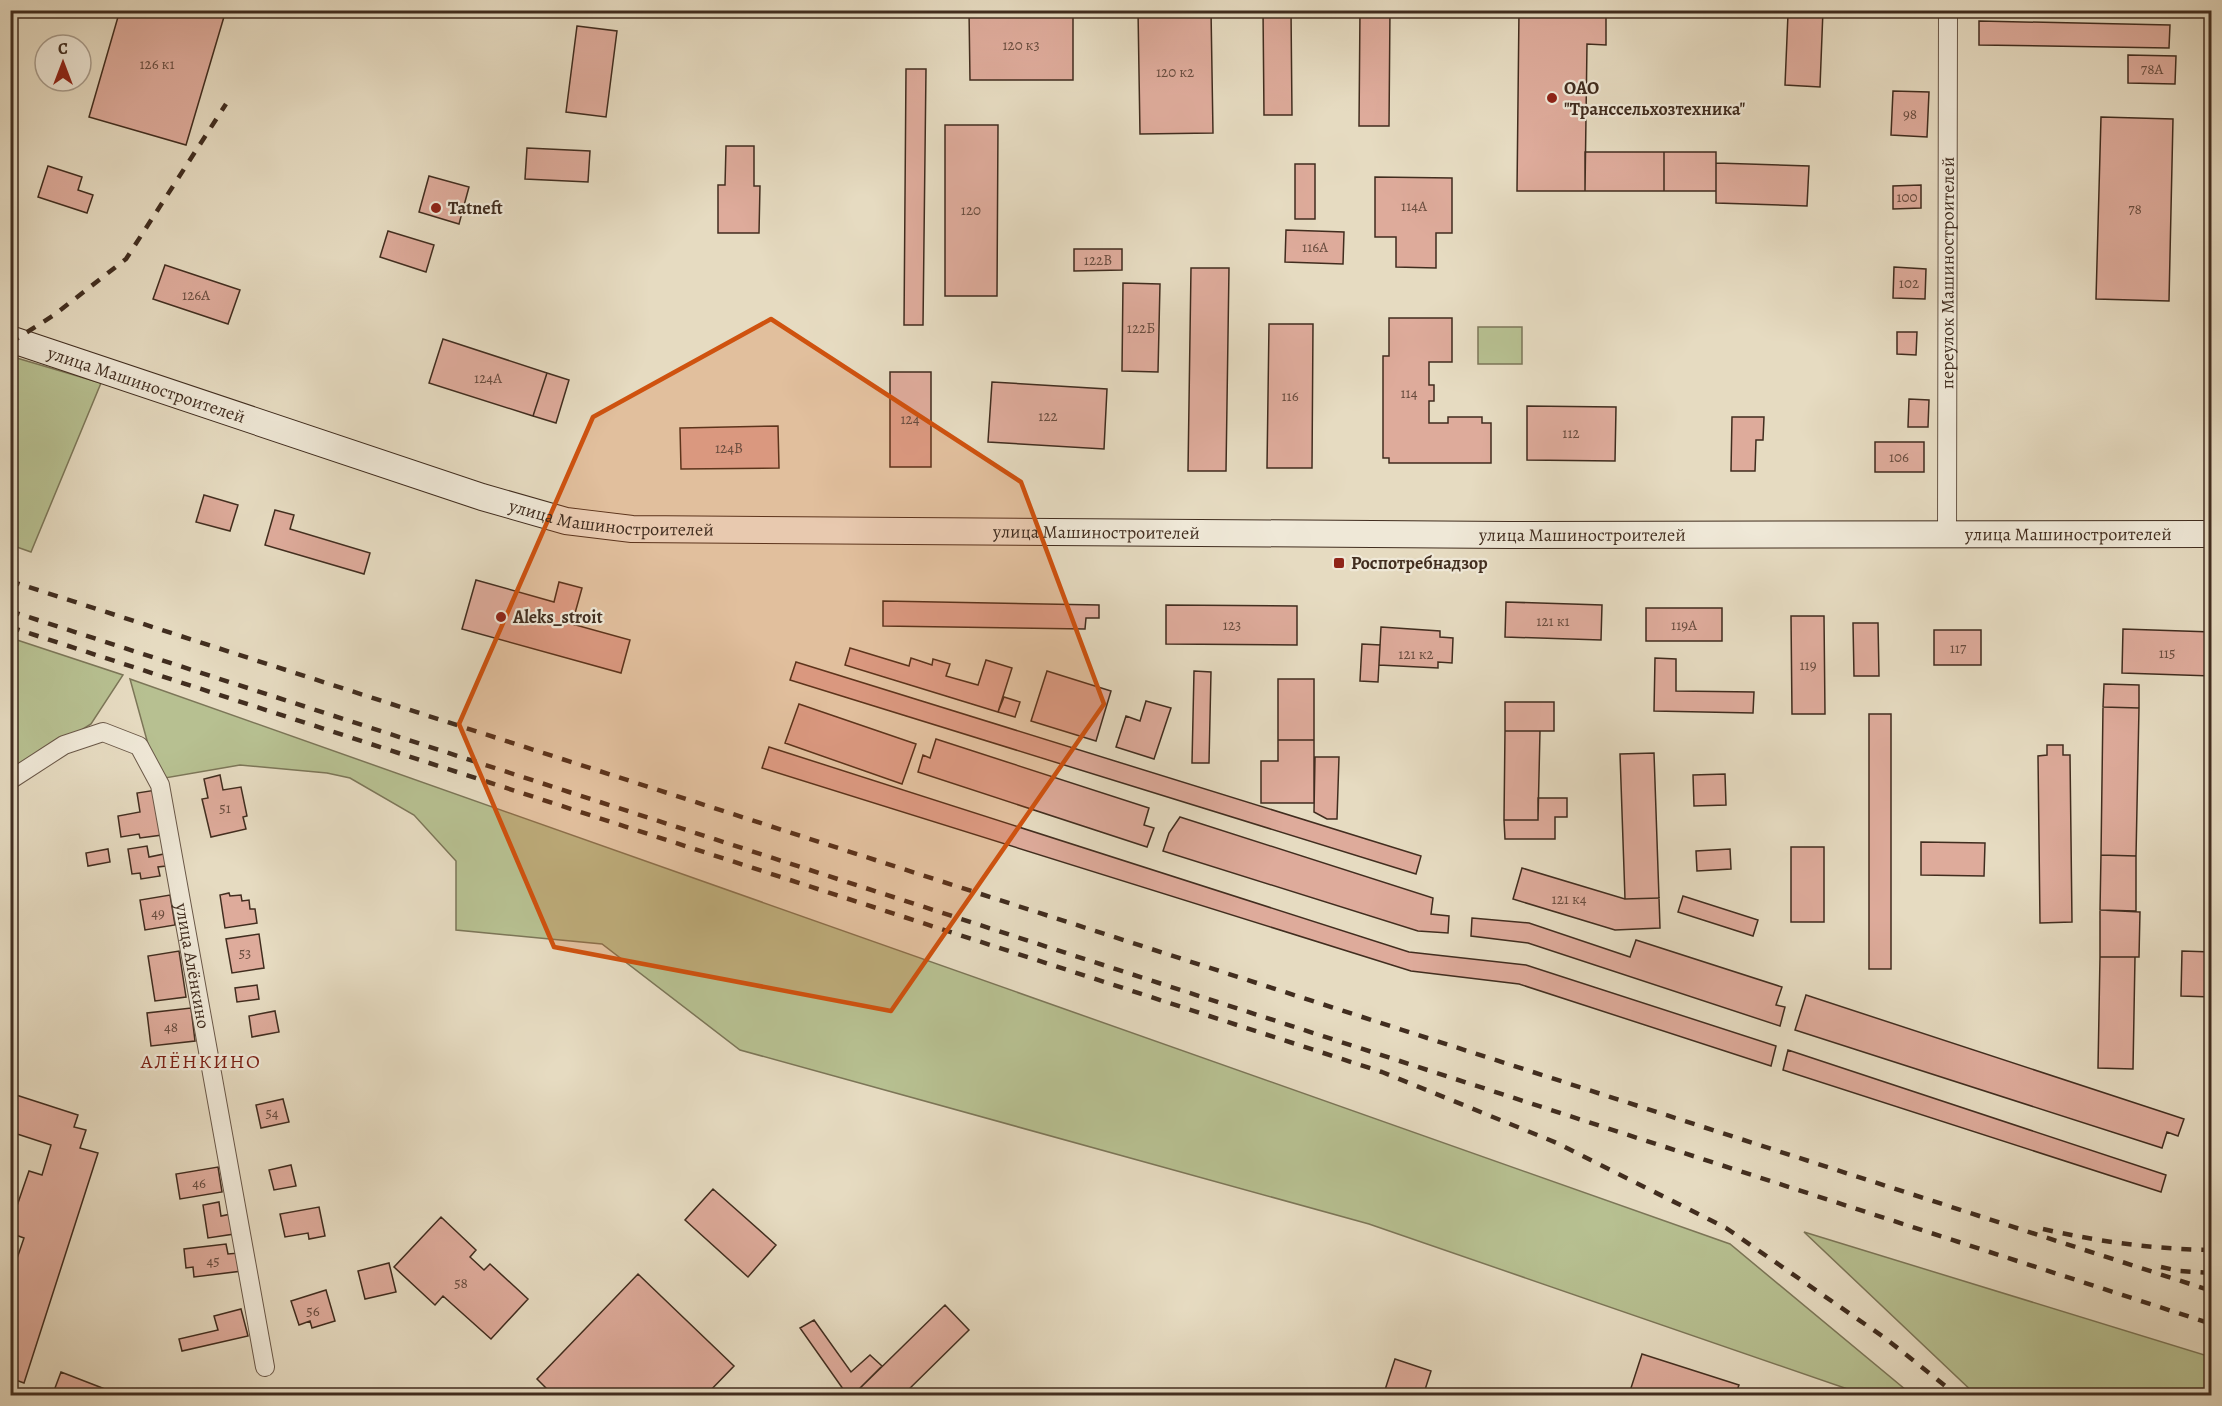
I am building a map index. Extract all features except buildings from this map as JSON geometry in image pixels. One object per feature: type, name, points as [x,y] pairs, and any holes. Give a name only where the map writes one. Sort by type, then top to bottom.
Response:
[{"type":"main road","name":"улица Машиностроителей","points":[[10,339],[482,497],[566,521],[632,529],[1509,535],[2211,534]]},
{"type":"street","name":"переулок Машиностроителей","points":[[1947,534],[1948,10]]},
{"type":"street","name":"улица Алёнкино","points":[[10,780],[64,744],[103,732],[139,746],[159,785],[265,1367]]},
{"type":"highlighted area","points":[[771,319],[1021,482],[1104,704],[891,1011],[554,947],[459,724],[593,417]]},
{"type":"green space","points":[[1478,327],[1522,327],[1522,364],[1478,364]]},
{"type":"green space","points":[[10,356],[101,383],[31,552],[11,545]]},
{"type":"green space","points":[[11,638],[123,675],[91,724],[11,774]]},
{"type":"green space","points":[[130,679],[1730,1244],[1912,1395],[1865,1395],[1369,1224],[740,1050],[602,944],[456,930],[456,861],[414,815],[350,778],[327,773],[240,765],[165,778],[151,755]]},
{"type":"green space","points":[[1804,1232],[2211,1357],[2211,1395],[1976,1395]]},
{"type":"railway","points":[[10,343],[54,315],[126,259],[226,104]]},
{"type":"railway","points":[[10,581],[2212,1291]]},
{"type":"railway","points":[[10,611],[2212,1324]]},
{"type":"railway","points":[[10,627],[1382,1072],[1557,1143],[1726,1228],[1885,1338],[1958,1396]]},
{"type":"railway","points":[[2043,1229],[2127,1244],[2212,1250]]},
{"type":"railway","points":[[2161,1267],[2179,1271],[2212,1273]]},
{"type":"place","name":"ОАО \"Транссельхозтехника\"","points":[[1552,98]]},
{"type":"place","name":"Tatneft","points":[[436,208]]},
{"type":"place","name":"Роспотребнадзор","points":[[1339,563]]},
{"type":"place","name":"Aleks_stroit","points":[[501,617]]},
{"type":"district","name":"АЛЁНКИНО","points":[[201,1061]]}]
